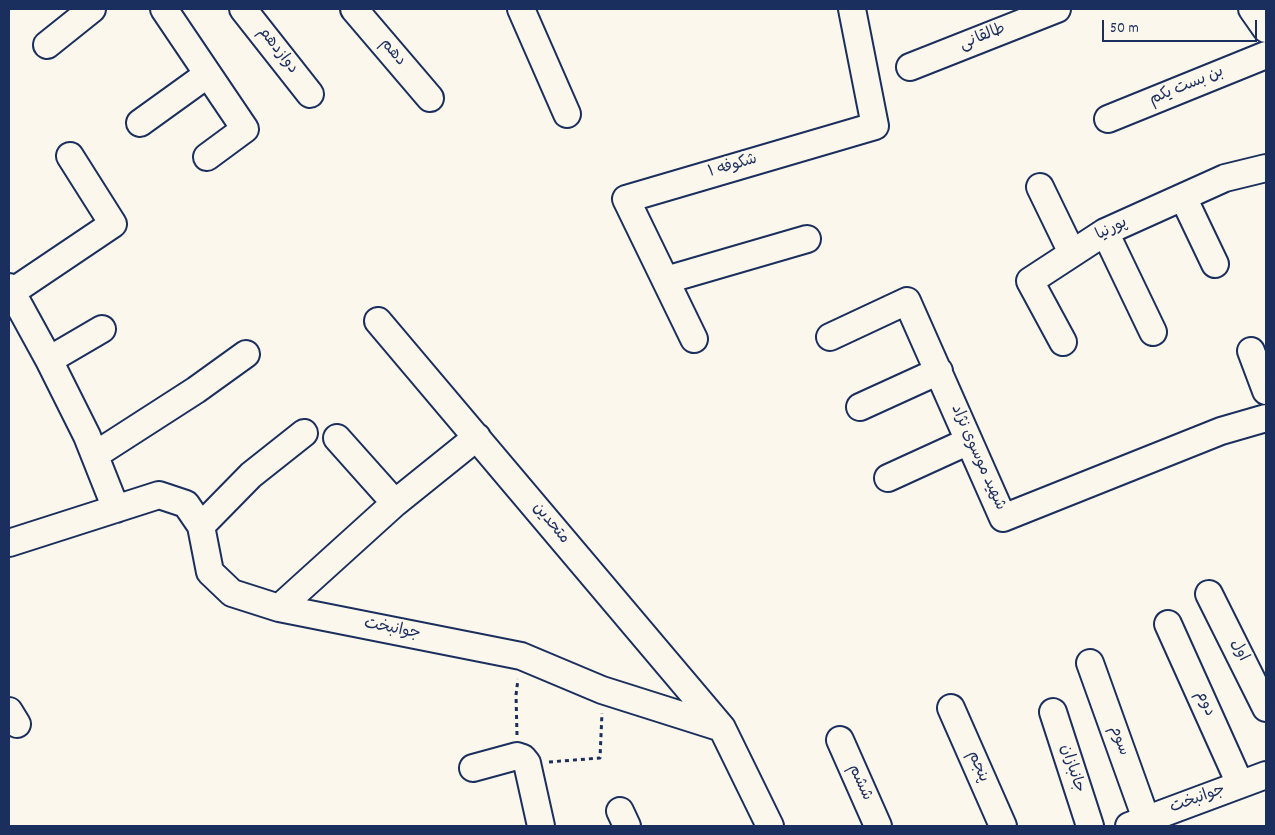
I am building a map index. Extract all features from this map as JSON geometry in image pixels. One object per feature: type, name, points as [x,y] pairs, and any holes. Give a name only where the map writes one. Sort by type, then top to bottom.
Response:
[{"type":"street","points":[[47,45],[92,9]]},
{"type":"street","points":[[164,9],[245,130],[207,157]]},
{"type":"street","name":"دوازدهم","points":[[243,9],[310,94]]},
{"type":"street","name":"دهم","points":[[354,9],[430,98]]},
{"type":"street","points":[[521,9],[567,114]]},
{"type":"street","name":"شکوفه ۱","points":[[694,338],[626,199],[875,126],[852,9]]},
{"type":"street","name":"طالقانی","points":[[910,67],[1055,9]]},
{"type":"street","points":[[1252,9],[1266,29]]},
{"type":"street","name":"بن بست یکم","points":[[1108,120],[1266,55]]},
{"type":"street","points":[[140,123],[208,74]]},
{"type":"street","points":[[70,156],[113,224],[10,290],[49,360],[87,436],[116,509]]},
{"type":"street","name":"پورنیا","points":[[1063,342],[1030,281],[1105,232],[1225,178],[1266,168]]},
{"type":"street","points":[[1040,187],[1072,254]]},
{"type":"street","points":[[1183,197],[1215,264]]},
{"type":"street","points":[[1105,232],[1153,332]]},
{"type":"street","points":[[666,280],[807,239]]},
{"type":"street","name":"شهید موسوی نژاد","points":[[830,337],[907,301],[1003,518],[1221,430],[1266,418]]},
{"type":"street","name":"متحدین","points":[[378,321],[722,728]]},
{"type":"street","points":[[49,360],[102,329]]},
{"type":"street","points":[[1252,351],[1266,391]]},
{"type":"street","points":[[95,455],[196,390],[246,354]]},
{"type":"street","points":[[860,407],[939,371]]},
{"type":"street","points":[[201,526],[252,475],[304,433]]},
{"type":"street","points":[[278,608],[395,503],[476,437]]},
{"type":"street","points":[[337,438],[395,503]]},
{"type":"street","points":[[888,478],[969,441]]},
{"type":"street","name":"جوانبخت","points":[[9,543],[159,495],[186,504],[201,526],[210,572],[232,593],[278,608],[521,656],[602,690],[722,728]]},
{"type":"street","name":"اول","points":[[1209,594],[1266,708]]},
{"type":"street","name":"دوم","points":[[1168,624],[1240,784]]},
{"type":"street","name":"سوم","points":[[1090,663],[1138,823]]},
{"type":"street","name":"پنجم","points":[[952,708],[1003,826]]},
{"type":"street","name":"جانبازان","points":[[1053,712],[1090,826]]},
{"type":"street","points":[[722,728],[770,826]]},
{"type":"street","name":"ششم","points":[[840,740],[878,826]]},
{"type":"street","points":[[473,768],[522,759],[541,826]]},
{"type":"street","name":"جوانبخت","points":[[1138,823],[1266,775]]},
{"type":"path","points":[[521,656],[516,695],[522,759],[600,758],[602,690]]}]
